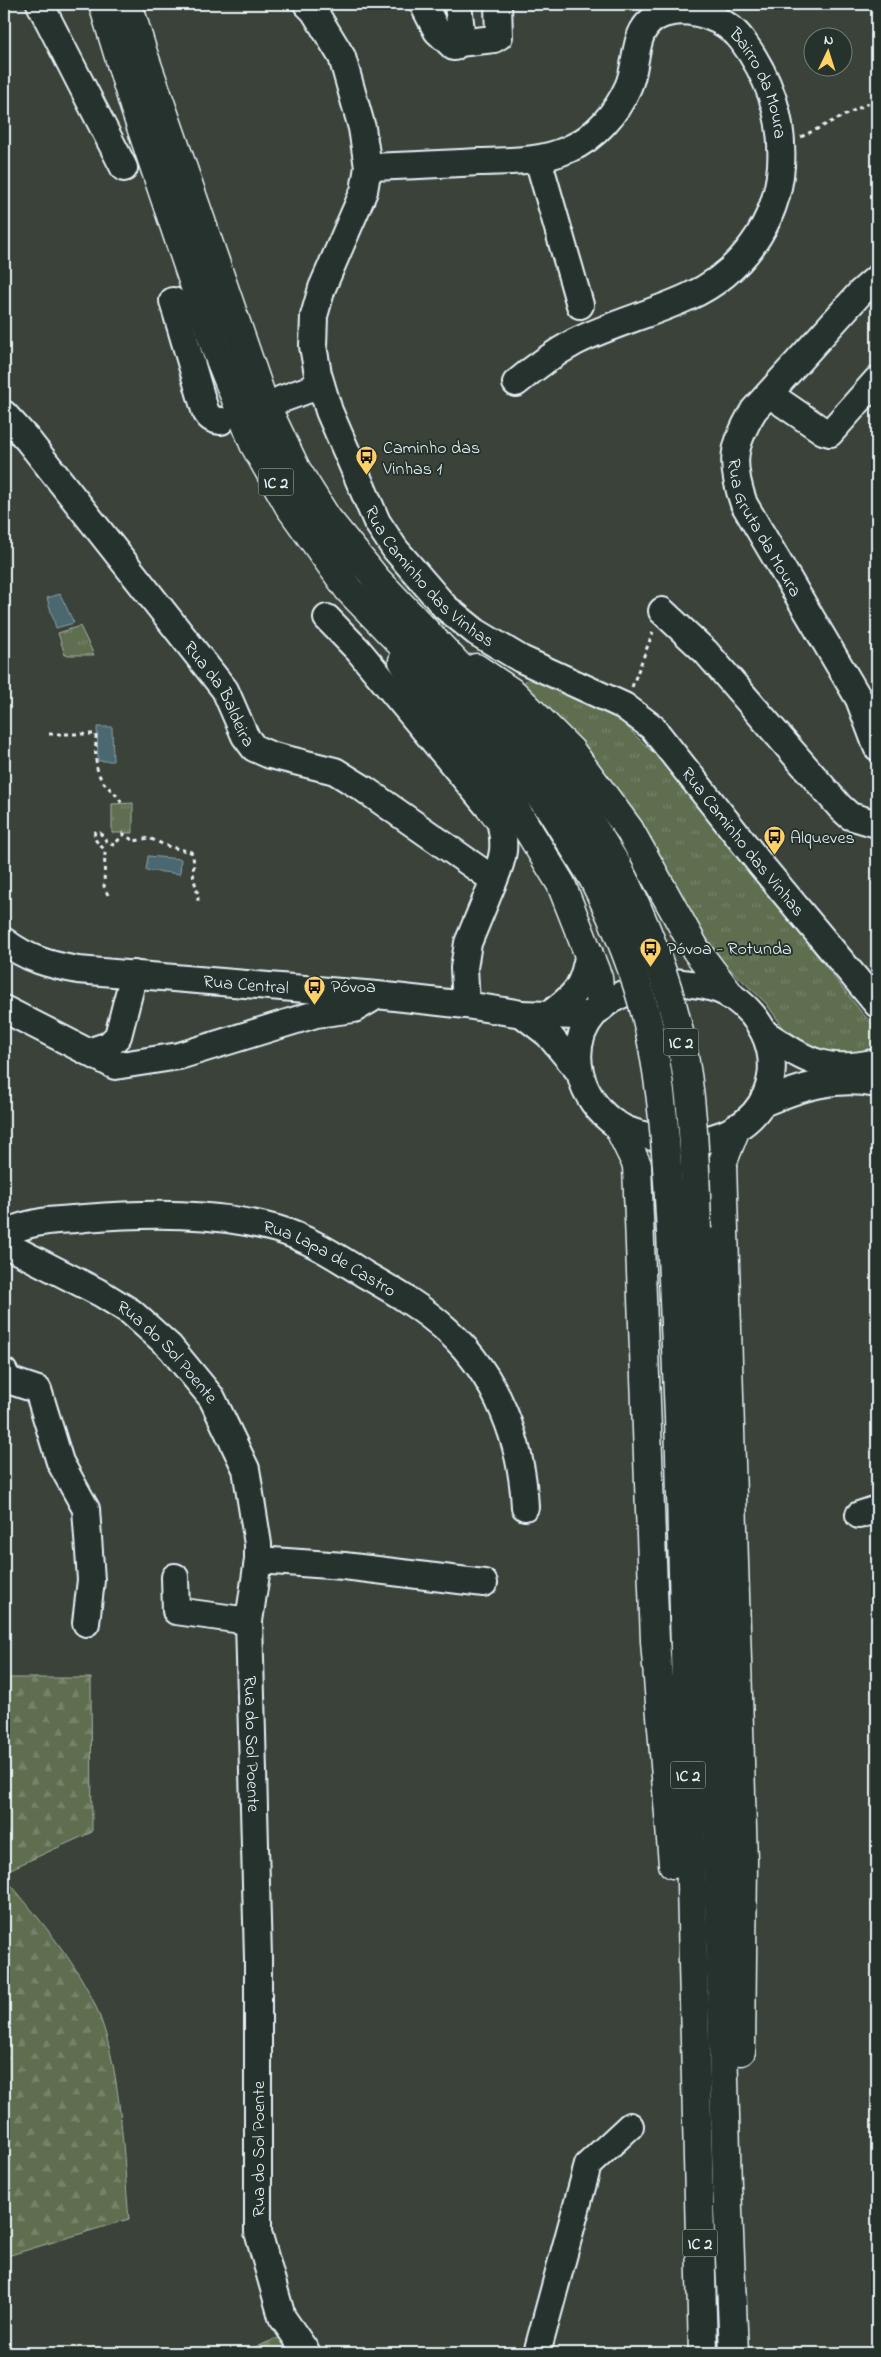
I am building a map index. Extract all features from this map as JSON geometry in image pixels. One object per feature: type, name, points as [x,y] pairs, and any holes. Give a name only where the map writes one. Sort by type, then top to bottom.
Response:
[{"type":"highway","name":"IC 2","points":[[103,4],[134,106],[217,352],[254,444],[289,506],[349,590],[499,745],[551,810],[593,878],[616,925],[633,972],[649,1027],[684,1231],[707,1476],[727,2186],[734,2353]]},
{"type":"highway","name":"IC 2","points":[[128,4],[143,53],[262,398],[296,469],[326,517],[378,581],[516,726],[582,809],[617,866],[636,903],[655,951],[680,1035],[690,1098],[679,1416],[703,2353]]},
{"type":"highway","points":[[382,625],[424,696],[511,802],[561,884],[598,978],[597,1011]]},
{"type":"highway","points":[[433,639],[513,693],[571,751],[629,829],[696,950],[730,995]]},
{"type":"highway","points":[[618,1126],[637,1165],[655,1642],[672,1845],[682,2020],[697,2133]]},
{"type":"highway","points":[[727,2186],[740,2107],[743,1862],[722,1164],[736,1128]]},
{"type":"street","points":[[40,4],[124,168]]},
{"type":"street","name":"Rua Caminho das Vinhas","points":[[307,4],[314,11],[342,57],[362,128],[368,167],[364,191],[322,288],[314,316],[313,346],[321,385],[329,411],[377,522],[395,550],[445,606],[476,632],[500,648],[624,706],[652,727],[761,865],[877,1004]]},
{"type":"street","points":[[423,4],[437,31],[454,47],[462,40],[458,4]]},
{"type":"street","points":[[458,43],[494,39],[499,36],[498,4]]},
{"type":"street","name":"Bairro da Moura","points":[[368,167],[538,159],[570,149],[594,133],[618,106],[629,85],[638,39],[647,23],[664,14],[686,11],[713,18],[735,32],[753,56],[775,102],[782,146],[780,179],[772,212],[758,239],[736,266],[713,283],[688,297],[631,318],[576,342],[542,361],[516,383]]},
{"type":"street","points":[[538,159],[580,305]]},
{"type":"street","name":"Rua Gruta da Moura","points":[[877,278],[861,292],[761,402],[741,432],[736,446],[735,466],[737,484],[744,504],[859,699],[877,747]]},
{"type":"street","points":[[173,300],[205,410],[208,417],[221,421]]},
{"type":"street","points":[[761,402],[830,433],[877,380]]},
{"type":"street","points":[[282,399],[321,385]]},
{"type":"street","name":"Rua da Baldeira","points":[[4,414],[27,440],[225,690],[245,736],[254,748],[270,755],[335,771],[364,789],[494,880]]},
{"type":"street","points":[[662,610],[706,652],[840,807],[850,816],[877,824]]},
{"type":"street","points":[[327,618],[358,650],[500,821],[504,838],[503,858],[468,943],[464,968],[466,1005]]},
{"type":"street","name":"Rua Central","points":[[4,941],[20,953],[50,965],[377,995],[466,1005],[522,1014],[574,1016],[597,1011]]},
{"type":"street","points":[[550,1014],[577,991],[585,979],[589,952]]},
{"type":"street","points":[[88,1052],[109,1045],[118,1036],[134,974]]},
{"type":"street","points":[[673,982],[699,984],[730,995],[757,1020],[766,1034],[772,1055],[771,1084],[763,1103],[752,1116],[736,1128],[712,1138],[679,1141],[647,1137],[618,1126],[594,1103],[578,1070],[579,1041],[584,1028],[597,1011],[622,995],[654,984],[673,982]]},
{"type":"street","points":[[4,1009],[115,1066],[178,1056],[298,1019],[354,1009],[377,995]]},
{"type":"street","name":"Rua Central","points":[[522,1014],[548,1034],[578,1070]]},
{"type":"street","points":[[766,1034],[802,1058],[814,1062],[832,1066],[857,1066],[877,1062]]},
{"type":"street","points":[[763,1103],[798,1088],[821,1083],[867,1082],[877,1084]]},
{"type":"street","name":"Rua Lapa de Castro","points":[[4,1233],[38,1222],[131,1214],[223,1217],[278,1230],[328,1252],[408,1300],[449,1332],[478,1364],[501,1403],[515,1439],[524,1484],[526,1507]]},
{"type":"street","name":"Rua do Sol Poente","points":[[4,1240],[14,1249],[102,1294],[131,1312],[170,1347],[212,1398],[246,1469],[258,1544],[258,1560],[249,1621],[258,1958],[258,2232],[282,2317],[307,2353]]},
{"type":"street","points":[[4,1372],[8,1380],[38,1390],[60,1462],[86,1509],[91,1580],[86,1623]]},
{"type":"street","points":[[258,1560],[344,1566],[484,1583]]},
{"type":"street","points":[[176,1577],[176,1612],[249,1621]]},
{"type":"street","points":[[537,2353],[588,2165],[630,2126]]},
{"type":"path","points":[[782,146],[877,100]]},
{"type":"path","points":[[624,706],[662,610]]},
{"type":"path","points":[[49,734],[96,734],[96,767],[104,784],[118,794],[122,804]]},
{"type":"path","points":[[108,895],[104,886],[105,851],[96,841],[95,832],[100,833],[108,843],[114,845],[122,834],[134,841],[149,838],[167,846],[191,852],[194,861],[194,880],[199,889],[198,904]]},
{"type":"green space","points":[[80,626],[94,655],[65,655],[58,633]]},
{"type":"green space","points":[[534,674],[622,715],[623,723],[651,751],[660,751],[805,931],[802,936],[862,1013],[877,1029],[877,1046],[861,1053],[827,1052],[810,1047],[785,1030],[766,1003],[724,963],[696,923],[663,861],[638,821],[521,685]]},
{"type":"green space","points":[[133,803],[133,833],[112,833],[112,804]]},
{"type":"green space","points":[[4,1678],[91,1678],[92,1832],[4,1872]]},
{"type":"green space","points":[[4,1876],[58,1943],[82,1980],[100,2017],[113,2065],[117,2090],[129,2219],[4,2257]]},
{"type":"green space","points":[[281,2337],[296,2353],[240,2353]]},
{"type":"water","points":[[60,594],[74,623],[56,628],[47,598]]},
{"type":"water","points":[[97,727],[112,727],[113,761],[98,761]]},
{"type":"water","points":[[148,856],[181,859],[180,874],[146,870]]},
{"type":"place","name":"Caminho das Vinhas 1","points":[[367,476]]},
{"type":"place","name":"Alqueves","points":[[774,856]]},
{"type":"place","name":"Póvoa - Rotunda","points":[[651,967]]},
{"type":"place","name":"Póvoa","points":[[315,1005]]}]
